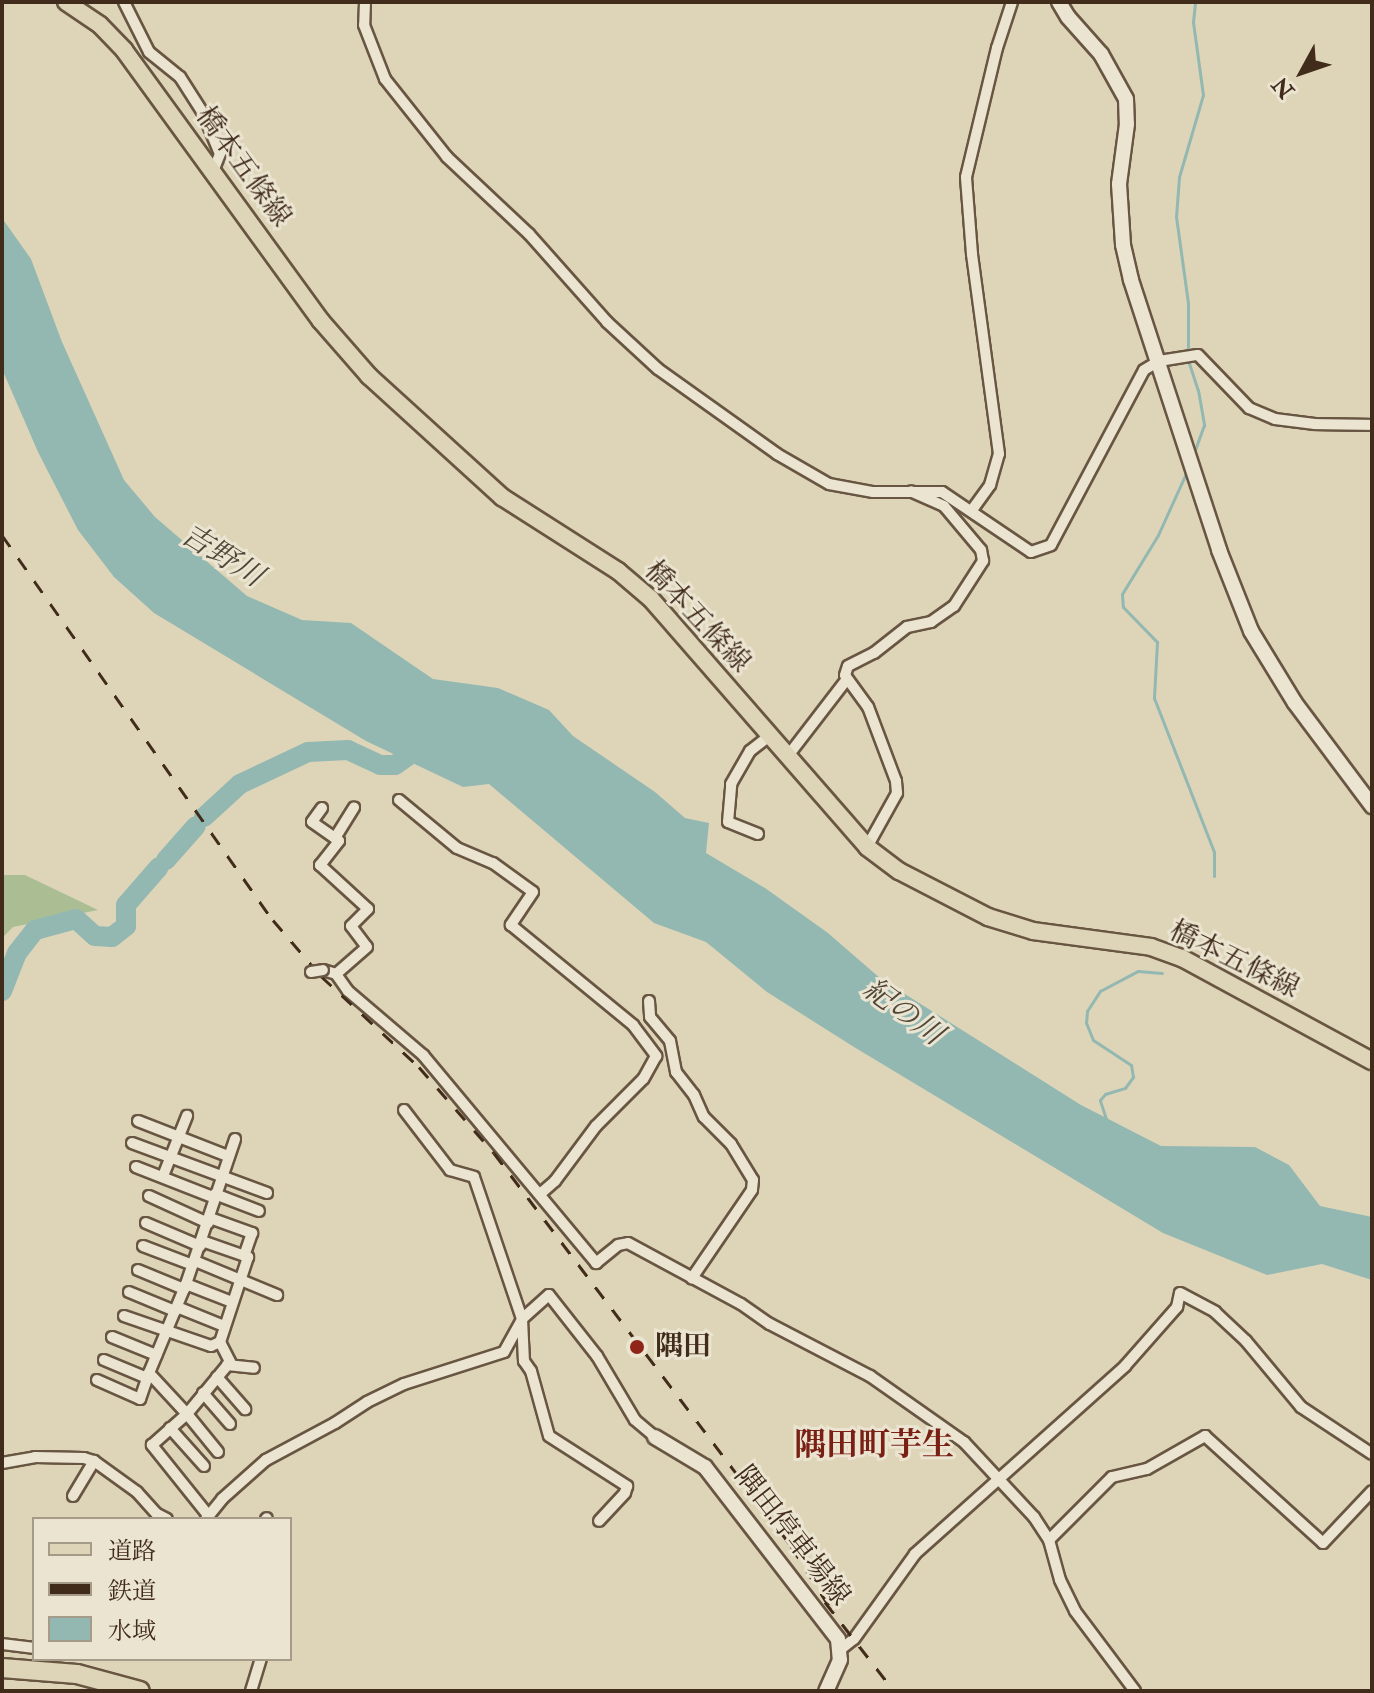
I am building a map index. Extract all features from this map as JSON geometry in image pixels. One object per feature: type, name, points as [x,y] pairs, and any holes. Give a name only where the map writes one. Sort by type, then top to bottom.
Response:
[{"type":"highway","points":[[2,1668],[77,1674],[140,1691]]},
{"type":"main road","name":"橋本五條線","points":[[66,2],[100,25],[124,50],[321,321],[369,376],[502,497],[618,571],[651,599],[867,847],[899,871],[988,917],[1033,931],[1151,947],[1182,958],[1372,1061]]},
{"type":"street","points":[[124,2],[149,52],[180,77],[203,113],[220,154],[213,171]]},
{"type":"street","points":[[365,2],[364,25],[385,79],[447,157],[529,234],[607,322],[658,369],[777,454],[829,484],[873,492],[942,492],[1031,552],[1051,545],[1144,370],[1159,361],[1198,355],[1249,408],[1275,419],[1315,424],[1372,425]]},
{"type":"street","points":[[972,510],[990,485],[999,454],[971,240],[966,177],[997,48],[1012,2]]},
{"type":"street","points":[[1059,2],[1068,17],[1101,54],[1126,99],[1127,124],[1119,184],[1123,245],[1219,550],[1251,631],[1295,703],[1372,806]]},
{"type":"street","points":[[787,757],[847,679],[848,666],[874,653],[907,627],[931,622],[954,606],[983,561],[981,550],[944,506],[909,490]]},
{"type":"street","points":[[847,679],[868,707],[896,781],[897,793],[867,847]]},
{"type":"street","points":[[758,834],[728,822],[731,784],[750,751],[769,736]]},
{"type":"street","points":[[399,800],[457,848],[493,863],[533,892],[511,925],[624,1017],[652,1045],[656,1056],[643,1079],[596,1126],[555,1181],[540,1194]]},
{"type":"street","points":[[322,808],[312,822],[339,841],[320,865],[368,909],[351,926],[367,947],[336,974]]},
{"type":"street","points":[[335,838],[354,808]]},
{"type":"street","points":[[307,971],[323,970],[336,974],[348,991],[423,1055],[596,1263],[618,1245],[628,1243],[905,1397],[964,1442],[1034,1517],[1049,1540],[1060,1580],[1075,1611],[1135,1691]]},
{"type":"street","points":[[649,1001],[650,1017],[670,1041],[676,1072],[694,1095],[704,1117],[731,1144],[753,1180],[752,1190],[692,1278]]},
{"type":"street","points":[[404,1110],[450,1170],[474,1177],[522,1319],[524,1361],[531,1371],[549,1436],[627,1486],[625,1493],[599,1521]]},
{"type":"street","points":[[163,1176],[187,1116]]},
{"type":"street","points":[[138,1121],[228,1156]]},
{"type":"street","points":[[97,1380],[140,1399],[194,1263],[235,1139]]},
{"type":"street","points":[[132,1143],[267,1193]]},
{"type":"street","points":[[136,1167],[259,1211]]},
{"type":"street","points":[[149,1196],[209,1221],[252,1233],[244,1256]]},
{"type":"street","points":[[146,1223],[248,1257],[220,1342],[230,1362],[187,1414],[152,1445],[207,1517],[266,1460],[367,1402],[404,1384],[504,1352],[522,1319],[549,1295],[597,1356],[635,1420],[655,1437]]},
{"type":"street","points":[[143,1246],[277,1295]]},
{"type":"street","points":[[138,1270],[232,1302]]},
{"type":"street","points":[[129,1292],[224,1326]]},
{"type":"street","points":[[841,1649],[854,1639],[915,1554],[1125,1366],[1177,1307],[1180,1293],[1215,1312],[1246,1341],[1301,1407],[1372,1454]]},
{"type":"street","points":[[124,1316],[211,1346],[220,1342]]},
{"type":"street","points":[[112,1337],[156,1355]]},
{"type":"street","points":[[104,1360],[148,1375],[187,1414],[218,1452]]},
{"type":"street","points":[[227,1365],[254,1368]]},
{"type":"street","points":[[217,1377],[245,1409]]},
{"type":"street","points":[[203,1393],[230,1424]]},
{"type":"street","points":[[170,1428],[204,1466]]},
{"type":"street","points":[[1049,1540],[1112,1477],[1147,1469],[1205,1436],[1323,1543],[1372,1491]]},
{"type":"street","name":"隅田停車場線","points":[[655,1437],[705,1467],[838,1639],[841,1649],[826,1691]]},
{"type":"street","points":[[2,1463],[35,1457],[94,1461],[137,1492],[159,1517]]},
{"type":"street","points":[[73,1496],[94,1461]]},
{"type":"street","points":[[2,1644],[32,1648]]},
{"type":"street","points":[[251,1691],[260,1661]]},
{"type":"green space","points":[[2,875],[25,875],[98,910],[13,927],[2,938]]},
{"type":"water","name":"紀の川","points":[[2,218],[31,259],[62,342],[124,480],[155,517],[247,596],[302,620],[351,623],[433,679],[498,688],[549,710],[573,736],[655,792],[685,818],[709,823],[706,853],[765,888],[828,933],[881,979],[1081,1105],[1161,1146],[1255,1147],[1289,1165],[1320,1206],[1372,1217],[1372,1280],[1322,1264],[1267,1275],[1163,1233],[767,992],[706,942],[654,923],[489,784],[463,787],[366,741],[154,613],[114,577],[78,530],[38,452],[2,369]]},
{"type":"waterway","points":[[1188,353],[1188,303],[1176,217],[1179,177],[1203,95],[1193,22],[1195,2]]},
{"type":"waterway","points":[[1188,360],[1198,390],[1204,425],[1194,453]]},
{"type":"waterway","points":[[1187,471],[1158,535],[1122,594],[1123,607],[1157,642],[1154,698],[1214,852],[1214,876]]},
{"type":"waterway","points":[[204,817],[240,784],[308,752],[348,750],[380,765],[395,765],[428,742]]},
{"type":"waterway","points":[[166,860],[196,826]]},
{"type":"waterway","points":[[2,991],[17,953],[35,930],[76,919],[95,936],[112,937],[126,926],[126,905],[159,867]]},
{"type":"waterway","points":[[1107,1122],[1100,1100],[1105,1094],[1125,1088],[1133,1077],[1131,1065],[1093,1040],[1086,1023],[1087,1011],[1100,991],[1138,971],[1162,973]]},
{"type":"railway","points":[[2,535],[273,920],[321,976],[419,1067],[494,1153],[791,1546],[831,1609]]},
{"type":"railway","points":[[825,1602],[894,1691]]},
{"type":"place","name":"隅田","points":[[637,1347]]},
{"type":"district","name":"隅田町芋生","points":[[874,1445]]},
{"type":"water label","name":"吉野川","points":[[222,556]]}]
